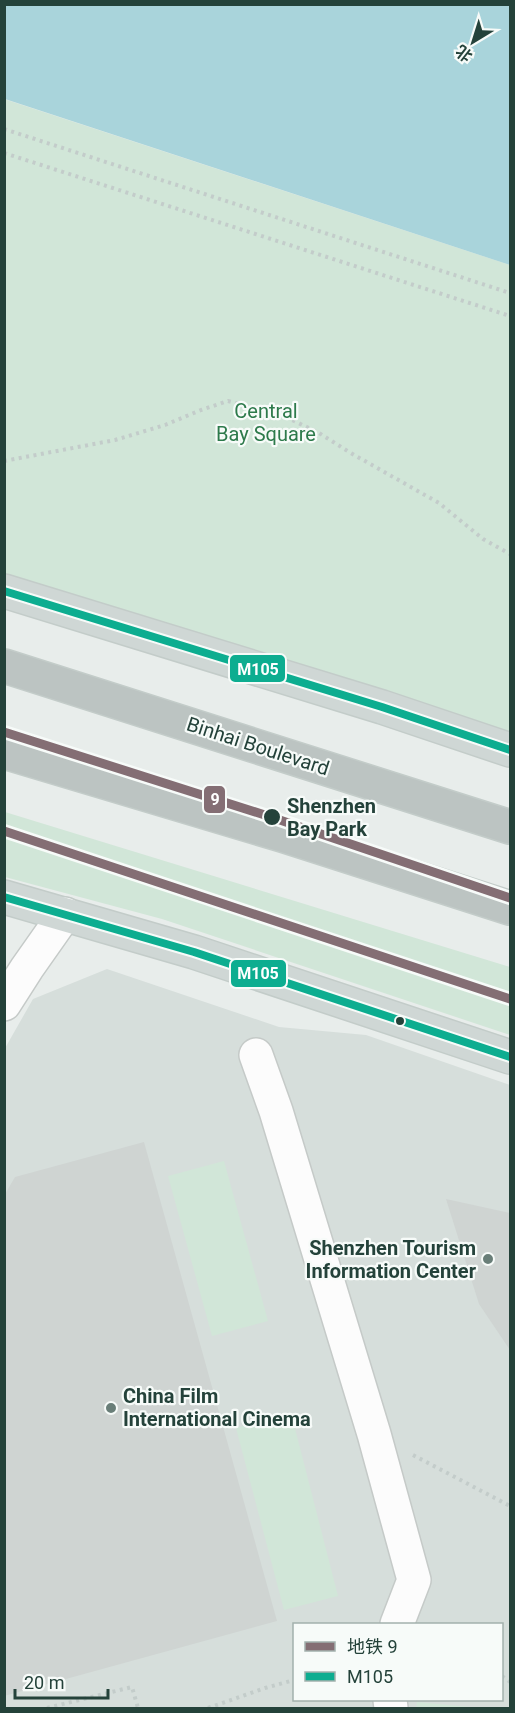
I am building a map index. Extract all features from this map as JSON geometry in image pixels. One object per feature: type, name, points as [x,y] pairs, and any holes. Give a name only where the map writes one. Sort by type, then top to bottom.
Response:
[{"type":"highway","name":"Binhai Boulevard","points":[[4,666],[510,826]]},
{"type":"highway","points":[[4,752],[282,835],[510,908]]},
{"type":"main road","points":[[4,591],[382,707],[510,750]]},
{"type":"main road","points":[[4,657],[45,679]]},
{"type":"main road","points":[[4,897],[194,952],[510,1057]]},
{"type":"street","points":[[4,1004],[65,914]]},
{"type":"street","points":[[256,1055],[276,1111],[374,1434],[414,1580],[397,1623]]},
{"type":"path","points":[[4,129],[510,293]]},
{"type":"path","points":[[4,153],[510,316]]},
{"type":"path","points":[[4,461],[115,440],[165,426],[228,401],[284,416],[319,433],[440,503],[483,539],[510,555]]},
{"type":"path","points":[[374,1434],[510,1506]]},
{"type":"path","points":[[208,1708],[293,1680]]},
{"type":"path","points":[[47,1708],[132,1687],[138,1708]]},
{"type":"shaded area","points":[[107,969],[279,1027],[366,1035],[510,1085],[510,1708],[5,1708],[4,1050],[33,999]]},
{"type":"green space","name":"Central Bay Square","points":[[4,99],[510,265],[510,735],[5,580]]},
{"type":"green space","points":[[5,812],[510,967],[510,1035],[162,919],[5,877]]},
{"type":"green space","points":[[224,1161],[268,1321],[212,1336],[168,1176]]},
{"type":"green space","points":[[291,1413],[338,1596],[284,1610],[236,1428]]},
{"type":"green space","points":[[417,1702],[480,1708],[416,1708]]},
{"type":"water","points":[[4,5],[510,5],[510,265],[5,99]]},
{"type":"building","name":"China Film International Cinema","points":[[144,1142],[277,1621],[4,1696],[4,1196],[15,1177]]},
{"type":"building","name":"Shenzhen Tourism Information Center","points":[[446,1199],[510,1213],[510,1350],[479,1304]]},
{"type":"metro line","name":"9","points":[[4,732],[271,817],[510,898]]},
{"type":"metro line","name":"9","points":[[4,831],[510,999]]},
{"type":"transit line","name":"M105","points":[[4,591],[382,707],[510,750]]},
{"type":"transit line","name":"M105","points":[[4,897],[194,952],[510,1057]]},
{"type":"place","name":"Shenzhen Bay Park","points":[[272,817]]},
{"type":"place","name":"Shenzhen Tourism Information Center","points":[[488,1259]]},
{"type":"place","name":"China Film International Cinema","points":[[111,1408]]}]
